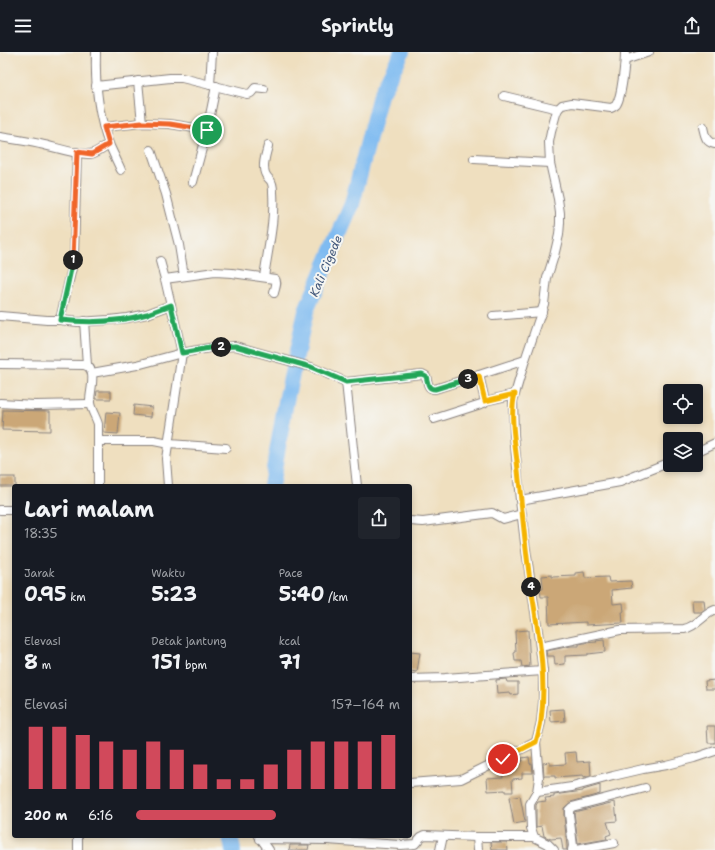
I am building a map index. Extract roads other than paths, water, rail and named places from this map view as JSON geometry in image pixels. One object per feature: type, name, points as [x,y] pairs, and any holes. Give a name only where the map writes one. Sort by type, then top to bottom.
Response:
[{"type":"street","points":[[96,52],[96,86],[104,127],[109,144],[121,170]]},
{"type":"street","points":[[193,182],[207,130],[213,85],[212,52]]},
{"type":"street","points":[[534,837],[531,828],[530,804],[537,792],[539,778],[536,742],[541,722],[543,702],[542,671],[520,500],[512,408],[525,360],[542,312],[547,278],[557,242],[560,224],[558,199],[550,163],[549,142],[556,114],[562,105],[572,104],[610,108],[614,107],[619,98],[625,56],[649,52]]},
{"type":"street","points":[[96,86],[182,78],[247,94],[251,93],[255,88],[264,89]]},
{"type":"street","points":[[138,81],[142,123]]},
{"type":"street","points":[[504,96],[558,109]]},
{"type":"street","points":[[104,127],[142,123],[170,124],[207,130]]},
{"type":"street","points":[[703,126],[706,138],[710,143],[715,144]]},
{"type":"street","points":[[0,137],[92,154],[109,144]]},
{"type":"street","points":[[264,277],[273,215],[272,185],[264,170],[268,146]]},
{"type":"street","points":[[151,150],[166,194],[179,245],[184,276]]},
{"type":"street","points":[[60,320],[74,255],[77,152]]},
{"type":"street","points":[[474,159],[550,163]]},
{"type":"street","points":[[160,261],[182,353],[166,464],[168,484]]},
{"type":"street","points":[[165,279],[215,272],[264,277],[276,280],[274,293]]},
{"type":"street","points":[[0,316],[78,322],[127,318],[147,314],[171,305]]},
{"type":"street","points":[[493,316],[542,312]]},
{"type":"street","points":[[84,321],[87,366],[92,373],[90,404],[98,424],[98,484]]},
{"type":"street","points":[[92,373],[137,365],[182,353],[209,348],[235,346],[311,367],[346,382],[422,374],[426,376],[429,388],[435,389],[525,360]]},
{"type":"street","points":[[0,364],[87,366]]},
{"type":"street","points":[[479,376],[485,401]]},
{"type":"street","points":[[346,382],[357,484]]},
{"type":"street","points":[[434,419],[482,404],[485,401],[515,394]]},
{"type":"street","points":[[0,403],[90,404]]},
{"type":"street","points":[[98,441],[154,441],[169,444],[226,448]]},
{"type":"street","points":[[703,449],[715,444]]},
{"type":"street","points":[[520,500],[620,482],[663,465]]},
{"type":"street","points":[[0,510],[12,510]]},
{"type":"street","points":[[412,521],[423,522],[492,513],[505,519],[522,514]]},
{"type":"street","points":[[540,647],[620,630],[690,627],[715,610]]},
{"type":"street","points":[[412,679],[542,671]]},
{"type":"street","points":[[412,783],[461,779],[536,742]]},
{"type":"street","points":[[537,792],[572,787],[620,774],[694,758],[715,751]]},
{"type":"street","points":[[572,850],[573,846],[569,814],[569,810],[572,807],[645,788]]},
{"type":"street","points":[[260,838],[327,840],[400,845],[415,844],[423,835],[534,837],[548,844],[554,850]]},
{"type":"street","points":[[440,850],[443,836]]},
{"type":"street","points":[[477,837],[478,850]]},
{"type":"street","points":[[78,838],[78,850]]},
{"type":"street","points":[[260,838],[269,850]]},
{"type":"street","points":[[394,844],[398,838]]},
{"type":"street","points":[[576,850],[614,844]]},
{"type":"waterway","name":"Kali Cigede","points":[[271,484],[287,396],[306,311],[352,204],[380,95],[402,52]]},
{"type":"waterway","name":"Kali Cigede","points":[[230,838],[233,850]]}]
